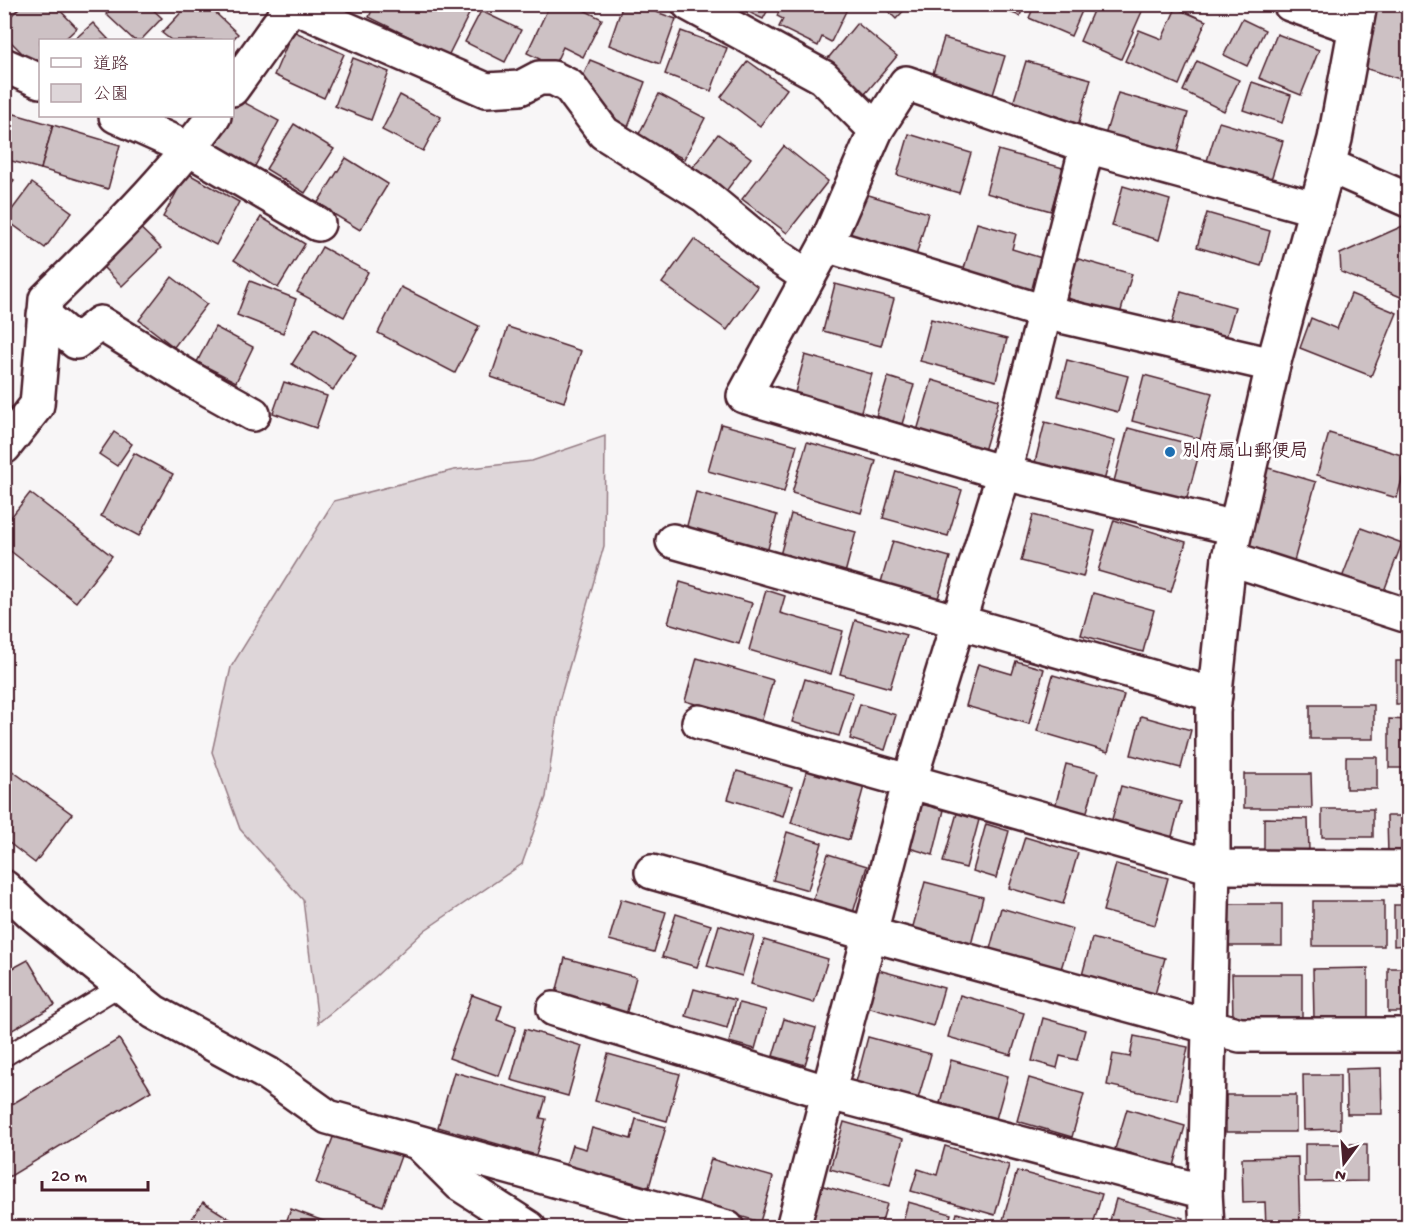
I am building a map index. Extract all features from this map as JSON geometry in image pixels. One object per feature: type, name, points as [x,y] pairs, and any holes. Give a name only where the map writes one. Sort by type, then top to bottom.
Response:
[{"type":"street","points":[[689,4],[823,76],[876,130]]},
{"type":"street","points":[[1207,1227],[1205,1192],[1215,695],[1232,543],[1273,365],[1328,165],[1357,16],[1290,4]]},
{"type":"street","points":[[234,87],[293,5],[486,90],[520,88],[539,78],[553,78],[569,86],[604,133],[705,196],[777,256],[808,277]]},
{"type":"street","points":[[4,65],[39,81]]},
{"type":"street","points":[[1317,209],[1087,146],[906,83],[876,130],[826,245],[744,396],[1232,543],[1408,616]]},
{"type":"street","points":[[118,117],[189,149],[318,224]]},
{"type":"street","points":[[4,447],[38,405],[46,298],[121,226],[189,149],[213,117]]},
{"type":"street","points":[[793,1227],[826,1092],[910,780],[1004,473],[1087,146]]},
{"type":"street","points":[[1328,165],[1408,200]]},
{"type":"street","points":[[826,245],[1044,312],[1273,365]]},
{"type":"street","points":[[44,315],[76,342],[100,323],[253,414]]},
{"type":"street","points":[[673,541],[958,624],[1215,695]]},
{"type":"street","points":[[699,722],[1213,867],[1408,867]]},
{"type":"street","points":[[652,872],[1240,1035],[1408,1035]]},
{"type":"street","points":[[7,893],[154,1012],[268,1074],[328,1117],[727,1227]]},
{"type":"street","points":[[554,1009],[826,1092],[1205,1192]]},
{"type":"street","points":[[420,1144],[460,1184],[529,1227]]},
{"type":"lane","points":[[4,1057],[122,985]]},
{"type":"green space","points":[[605,436],[604,546],[559,702],[546,797],[522,864],[425,930],[375,977],[318,1023],[303,900],[240,829],[212,752],[231,667],[334,501],[454,470],[532,461]]},
{"type":"building","points":[[23,4],[54,4],[77,28],[65,39],[39,39],[39,64],[36,67],[4,35],[4,23]]},
{"type":"building","points":[[116,4],[147,4],[162,18],[142,39],[133,39],[106,14]]},
{"type":"building","points":[[189,4],[206,4],[238,34],[233,39],[170,39],[162,33]]},
{"type":"building","points":[[375,4],[454,4],[470,12],[448,56],[369,17]]},
{"type":"building","points":[[550,4],[572,4],[602,19],[583,57],[563,47],[554,66],[527,53]]},
{"type":"building","points":[[623,4],[634,4],[676,19],[660,64],[609,45]]},
{"type":"building","points":[[732,4],[771,4],[763,19]]},
{"type":"building","points":[[782,4],[844,4],[848,7],[831,42],[822,37],[818,46],[779,27],[783,19],[777,16]]},
{"type":"building","points":[[881,4],[910,4],[896,19]]},
{"type":"building","points":[[988,4],[1024,4],[1020,16]]},
{"type":"building","points":[[1035,4],[1085,4],[1071,36],[1029,18]]},
{"type":"building","points":[[1096,4],[1137,4],[1144,7],[1121,59],[1080,41]]},
{"type":"building","points":[[1379,4],[1408,8],[1408,50],[1400,79],[1361,67]]},
{"type":"building","points":[[1176,8],[1206,21],[1179,85],[1125,61],[1139,30],[1162,39]]},
{"type":"building","points":[[481,11],[521,30],[505,62],[465,42]]},
{"type":"building","points":[[1242,19],[1265,30],[1247,66],[1224,55]]},
{"type":"building","points":[[93,23],[108,39],[75,39]]},
{"type":"building","points":[[857,23],[897,56],[865,94],[825,62]]},
{"type":"building","points":[[293,31],[344,54],[324,98],[274,75]]},
{"type":"building","points":[[681,31],[727,48],[711,91],[665,74]]},
{"type":"building","points":[[1277,34],[1319,50],[1301,95],[1259,78]]},
{"type":"building","points":[[944,38],[1005,56],[991,101],[930,83]]},
{"type":"building","points":[[353,58],[389,72],[371,120],[335,106]]},
{"type":"building","points":[[590,60],[645,82],[628,127],[603,117],[579,86]]},
{"type":"building","points":[[748,61],[787,89],[760,126],[721,97]]},
{"type":"building","points":[[1026,61],[1091,79],[1078,126],[1012,107]]},
{"type":"building","points":[[1197,61],[1239,80],[1224,111],[1183,91]]},
{"type":"building","points":[[1252,82],[1291,95],[1282,123],[1243,110]]},
{"type":"building","points":[[1118,93],[1188,113],[1176,156],[1105,135]]},
{"type":"building","points":[[659,94],[705,118],[684,159],[638,136]]},
{"type":"building","points":[[400,95],[441,117],[423,151],[382,130]]},
{"type":"building","points":[[234,97],[279,121],[254,168],[205,143],[219,117],[234,117]]},
{"type":"building","points":[[4,111],[53,125],[41,169],[4,159]]},
{"type":"building","points":[[1219,122],[1283,141],[1270,183],[1206,164]]},
{"type":"building","points":[[294,124],[334,149],[305,193],[266,169]]},
{"type":"building","points":[[53,125],[120,145],[108,189],[41,169]]},
{"type":"building","points":[[718,134],[751,158],[726,191],[693,167]]},
{"type":"building","points":[[909,134],[971,153],[959,193],[897,175]]},
{"type":"building","points":[[784,146],[828,181],[787,233],[742,199]]},
{"type":"building","points":[[998,150],[1063,168],[1051,211],[986,193]]},
{"type":"building","points":[[346,158],[388,184],[360,230],[317,204]]},
{"type":"building","points":[[187,173],[239,202],[216,245],[163,217]]},
{"type":"building","points":[[4,174],[14,180],[4,198]]},
{"type":"building","points":[[32,183],[72,212],[45,248],[5,219]]},
{"type":"building","points":[[1123,186],[1170,200],[1159,240],[1112,226]]},
{"type":"building","points":[[862,193],[928,213],[916,256],[849,236]]},
{"type":"building","points":[[1207,213],[1270,231],[1261,266],[1197,247]]},
{"type":"building","points":[[261,217],[305,244],[278,288],[234,260]]},
{"type":"building","points":[[132,220],[161,248],[122,286],[94,258]]},
{"type":"building","points":[[977,223],[1016,234],[1012,249],[1045,259],[1034,294],[961,279]]},
{"type":"building","points":[[1405,225],[1408,229],[1408,300],[1341,272],[1340,254]]},
{"type":"building","points":[[694,239],[758,287],[727,330],[662,283]]},
{"type":"building","points":[[322,247],[368,272],[344,317],[297,292]]},
{"type":"building","points":[[1075,258],[1132,274],[1120,314],[1064,297]]},
{"type":"building","points":[[172,277],[207,304],[174,347],[139,320]]},
{"type":"building","points":[[250,281],[296,299],[283,333],[237,315]]},
{"type":"building","points":[[835,284],[894,299],[881,346],[823,331]]},
{"type":"building","points":[[401,287],[479,326],[455,373],[378,333]]},
{"type":"building","points":[[1181,292],[1235,307],[1223,348],[1169,333]]},
{"type":"building","points":[[1351,294],[1397,313],[1371,376],[1300,348],[1311,318],[1337,329]]},
{"type":"building","points":[[931,319],[1007,339],[996,381],[920,361]]},
{"type":"building","points":[[215,327],[253,347],[236,382],[197,362]]},
{"type":"building","points":[[508,327],[581,351],[564,402],[491,377]]},
{"type":"building","points":[[315,328],[356,355],[333,390],[292,364]]},
{"type":"building","points":[[805,355],[872,374],[859,418],[793,400]]},
{"type":"building","points":[[1067,360],[1128,376],[1118,412],[1058,396]]},
{"type":"building","points":[[1144,375],[1212,393],[1200,439],[1132,421]]},
{"type":"building","points":[[888,377],[914,385],[902,424],[876,416]]},
{"type":"building","points":[[932,380],[999,400],[984,451],[917,431]]},
{"type":"building","points":[[284,382],[327,396],[316,428],[273,413]]},
{"type":"building","points":[[1045,422],[1115,441],[1104,481],[1035,462]]},
{"type":"building","points":[[721,424],[797,445],[784,492],[708,471]]},
{"type":"building","points":[[1128,428],[1201,447],[1185,505],[1113,485]]},
{"type":"building","points":[[114,432],[132,444],[117,466],[99,454]]},
{"type":"building","points":[[1329,433],[1408,457],[1397,498],[1317,475]]},
{"type":"building","points":[[807,442],[876,461],[861,513],[792,493]]},
{"type":"building","points":[[134,453],[173,474],[139,536],[101,516]]},
{"type":"building","points":[[1265,467],[1316,482],[1294,561],[1243,546]]},
{"type":"building","points":[[896,471],[962,490],[948,536],[883,518]]},
{"type":"building","points":[[696,492],[777,515],[766,556],[685,533]]},
{"type":"building","points":[[30,493],[112,556],[76,602],[4,546],[4,526]]},
{"type":"building","points":[[791,514],[856,532],[844,577],[779,559]]},
{"type":"building","points":[[1033,515],[1095,531],[1083,577],[1021,561]]},
{"type":"building","points":[[1114,520],[1186,542],[1171,592],[1098,571]]},
{"type":"building","points":[[1361,528],[1402,543],[1381,599],[1340,583]]},
{"type":"building","points":[[893,541],[950,557],[936,605],[879,589]]},
{"type":"building","points":[[680,582],[752,603],[739,644],[668,623]]},
{"type":"building","points":[[766,590],[785,596],[780,613],[843,631],[831,674],[749,650]]},
{"type":"building","points":[[1093,593],[1154,610],[1143,652],[1081,635]]},
{"type":"building","points":[[855,620],[906,635],[890,688],[840,674]]},
{"type":"building","points":[[697,658],[773,680],[761,723],[685,701]]},
{"type":"building","points":[[1016,661],[1044,669],[1029,724],[966,706],[978,664],[1012,674]]},
{"type":"building","points":[[1396,661],[1408,661],[1408,704],[1396,704]]},
{"type":"building","points":[[1053,675],[1124,695],[1108,752],[1037,731]]},
{"type":"building","points":[[805,679],[853,693],[839,736],[792,722]]},
{"type":"building","points":[[860,704],[896,715],[885,750],[850,739]]},
{"type":"building","points":[[1310,705],[1374,705],[1374,739],[1310,739]]},
{"type":"building","points":[[1141,716],[1191,730],[1181,768],[1131,755]]},
{"type":"building","points":[[1389,719],[1408,720],[1408,768],[1389,768]]},
{"type":"building","points":[[1346,757],[1377,757],[1377,789],[1346,789]]},
{"type":"building","points":[[1066,764],[1098,772],[1086,815],[1055,807]]},
{"type":"building","points":[[4,765],[72,814],[35,863],[4,839]]},
{"type":"building","points":[[807,769],[864,786],[849,840],[791,823]]},
{"type":"building","points":[[737,771],[792,787],[783,816],[728,799]]},
{"type":"building","points":[[1244,774],[1311,774],[1312,808],[1244,808]]},
{"type":"building","points":[[1121,786],[1181,802],[1171,840],[1111,823]]},
{"type":"building","points":[[917,803],[944,810],[933,855],[906,847]]},
{"type":"building","points":[[1322,809],[1373,809],[1373,837],[1322,837]]},
{"type":"building","points":[[957,813],[979,820],[966,868],[943,862]]},
{"type":"building","points":[[1387,816],[1408,816],[1408,855],[1388,855]]},
{"type":"building","points":[[1264,818],[1308,819],[1309,851],[1264,852]]},
{"type":"building","points":[[986,824],[1009,831],[996,878],[973,871]]},
{"type":"building","points":[[787,832],[822,843],[808,890],[773,880]]},
{"type":"building","points":[[1025,837],[1078,853],[1063,904],[1009,888]]},
{"type":"building","points":[[828,854],[867,866],[853,913],[813,900]]},
{"type":"building","points":[[1116,864],[1168,878],[1155,925],[1103,911]]},
{"type":"building","points":[[925,882],[983,897],[971,945],[912,930]]},
{"type":"building","points":[[621,899],[666,912],[654,952],[609,940]]},
{"type":"building","points":[[1313,901],[1384,901],[1384,946],[1313,946]]},
{"type":"building","points":[[1225,904],[1282,904],[1282,946],[1225,946]]},
{"type":"building","points":[[1394,905],[1408,905],[1408,945],[1394,946]]},
{"type":"building","points":[[1001,908],[1073,929],[1061,969],[990,949]]},
{"type":"building","points":[[676,914],[711,925],[697,967],[662,957]]},
{"type":"building","points":[[719,925],[754,936],[742,976],[707,966]]},
{"type":"building","points":[[1092,938],[1165,958],[1154,998],[1081,979]]},
{"type":"building","points":[[764,940],[828,959],[814,1003],[751,984]]},
{"type":"building","points":[[565,958],[636,977],[626,1015],[555,997]]},
{"type":"building","points":[[28,960],[55,1005],[4,1035],[4,973]]},
{"type":"building","points":[[871,968],[944,988],[933,1026],[860,1005]]},
{"type":"building","points":[[1368,968],[1368,1019],[1314,1019],[1313,969]]},
{"type":"building","points":[[1388,968],[1408,968],[1408,1012],[1388,1012]]},
{"type":"building","points":[[1232,974],[1302,974],[1302,1018],[1233,1018]]},
{"type":"building","points":[[694,989],[735,1000],[727,1028],[686,1016]]},
{"type":"building","points":[[472,995],[502,1006],[497,1020],[516,1027],[499,1076],[449,1058]]},
{"type":"building","points":[[960,995],[1024,1013],[1011,1055],[948,1037]]},
{"type":"building","points":[[739,1003],[766,1010],[755,1049],[729,1042]]},
{"type":"building","points":[[1043,1018],[1085,1030],[1077,1060],[1060,1056],[1057,1068],[1032,1061]]},
{"type":"building","points":[[784,1019],[816,1028],[805,1065],[773,1056]]},
{"type":"building","points":[[525,1029],[582,1046],[568,1096],[511,1080]]},
{"type":"building","points":[[1134,1036],[1188,1047],[1177,1100],[1107,1085],[1113,1054],[1130,1057]]},
{"type":"building","points":[[868,1037],[931,1054],[918,1099],[856,1082]]},
{"type":"building","points":[[119,1039],[151,1091],[4,1180],[4,1109]]},
{"type":"building","points":[[608,1054],[680,1074],[667,1121],[595,1101]]},
{"type":"building","points":[[951,1060],[1008,1076],[996,1119],[940,1103]]},
{"type":"building","points":[[1381,1068],[1382,1114],[1347,1114],[1346,1069]]},
{"type":"building","points":[[454,1072],[546,1098],[540,1118],[546,1119],[536,1155],[438,1127]]},
{"type":"building","points":[[1303,1075],[1340,1075],[1340,1129],[1304,1130]]},
{"type":"building","points":[[1029,1078],[1084,1094],[1072,1137],[1017,1121]]},
{"type":"building","points":[[1226,1095],[1296,1095],[1296,1132],[1226,1132]]},
{"type":"building","points":[[1127,1109],[1185,1126],[1174,1166],[1115,1149]]},
{"type":"building","points":[[636,1119],[666,1127],[649,1187],[628,1181],[626,1188],[579,1174],[580,1169],[566,1165],[572,1145],[586,1149],[592,1128],[631,1139]]},
{"type":"building","points":[[844,1122],[903,1139],[890,1185],[830,1169]]},
{"type":"building","points":[[335,1132],[401,1156],[383,1206],[316,1183]]},
{"type":"building","points":[[1305,1144],[1367,1144],[1367,1181],[1305,1182]]},
{"type":"building","points":[[945,1146],[1009,1165],[995,1215],[911,1191],[918,1169],[937,1175]]},
{"type":"building","points":[[1298,1157],[1300,1228],[1266,1228],[1265,1202],[1243,1203],[1242,1158]]},
{"type":"building","points":[[711,1159],[773,1177],[760,1222],[698,1204]]},
{"type":"building","points":[[1017,1171],[1102,1194],[1092,1228],[1031,1228],[1003,1220]]},
{"type":"building","points":[[820,1185],[887,1204],[880,1228],[808,1228]]},
{"type":"building","points":[[1116,1199],[1183,1218],[1180,1228],[1108,1228]]},
{"type":"building","points":[[203,1202],[241,1226],[240,1228],[186,1228]]},
{"type":"building","points":[[908,1202],[951,1214],[947,1228],[901,1228]]},
{"type":"building","points":[[291,1209],[342,1228],[284,1228]]},
{"type":"building","points":[[957,1213],[994,1223],[993,1228],[953,1228]]},
{"type":"building","points":[[478,1218],[495,1228],[473,1228]]},
{"type":"place","name":"別府扇山郵便局","points":[[1170,452]]}]
